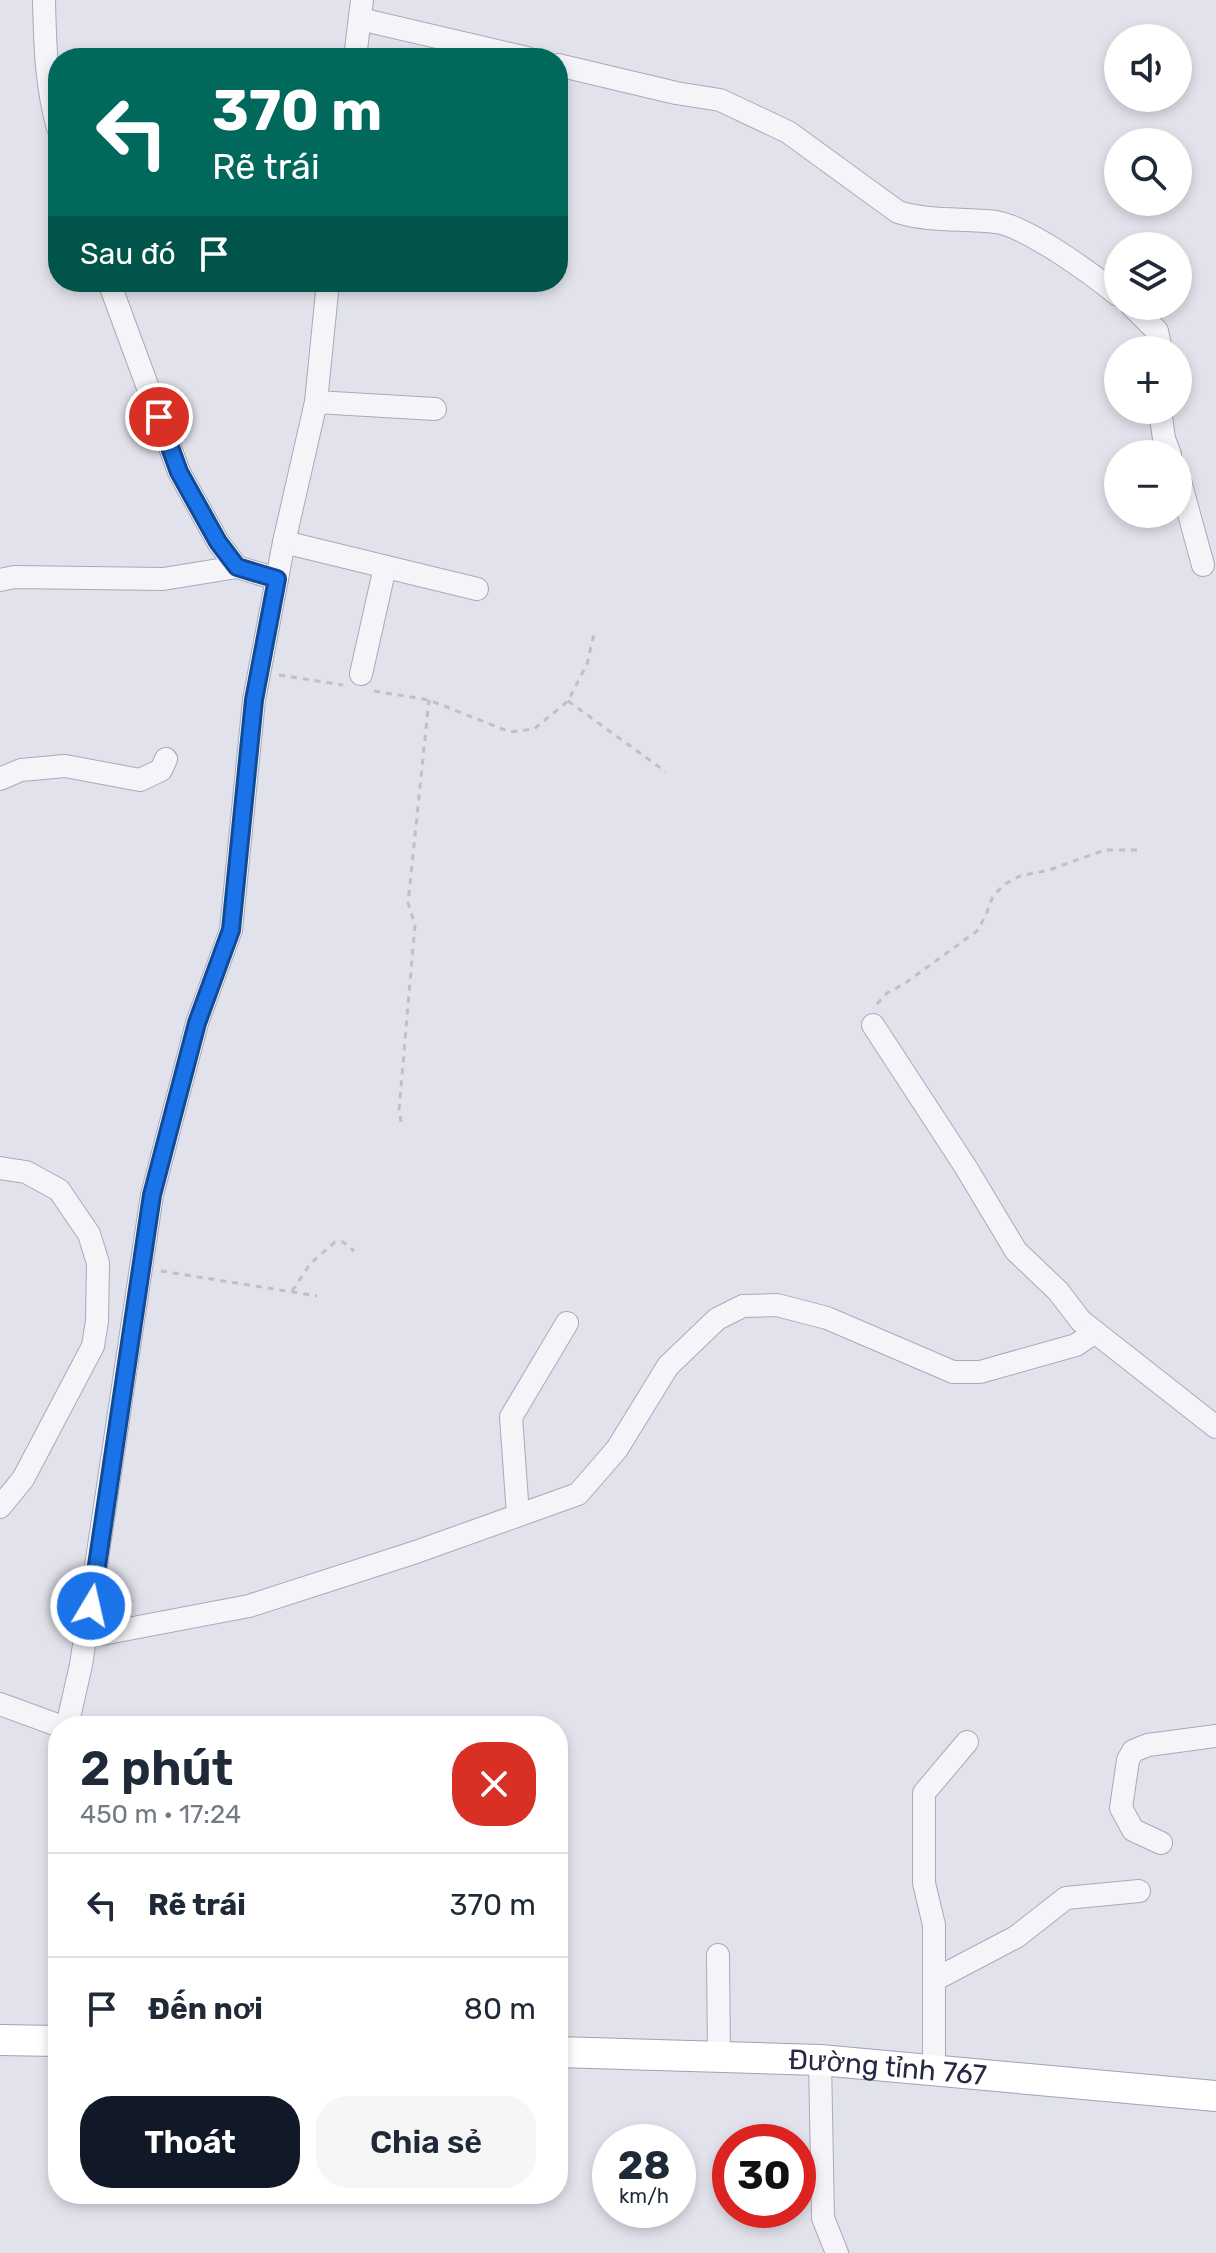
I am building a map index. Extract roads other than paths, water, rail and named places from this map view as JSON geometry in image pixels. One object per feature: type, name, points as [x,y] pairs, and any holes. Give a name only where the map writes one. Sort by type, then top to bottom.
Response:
[{"type":"main road","points":[[0,2040],[48,2041]]},
{"type":"main road","name":"Đường tỉnh 767","points":[[568,2052],[820,2060],[1216,2096]]},
{"type":"street","points":[[44,0],[48,78]]},
{"type":"street","points":[[356,48],[361,9],[493,48]]},
{"type":"street","points":[[568,67],[720,100],[788,132],[898,212],[915,218],[996,222],[1014,227],[1104,284]]},
{"type":"street","points":[[113,292],[179,472],[218,542],[237,567]]},
{"type":"street","points":[[69,1716],[86,1637],[152,1195],[197,1023],[231,930],[254,700],[284,542],[316,402],[327,292]]},
{"type":"street","points":[[1146,320],[1158,336]]},
{"type":"street","points":[[316,402],[435,409]]},
{"type":"street","points":[[1192,525],[1203,565]]},
{"type":"street","points":[[284,542],[477,589]]},
{"type":"street","points":[[0,580],[14,577],[163,579],[237,567],[277,579]]},
{"type":"street","points":[[360,683],[385,567]]},
{"type":"street","points":[[0,779],[21,770],[65,766],[140,780],[161,770],[166,759]]},
{"type":"street","points":[[873,1025],[1016,1251],[1058,1291],[1081,1321],[1216,1427]]},
{"type":"street","points":[[0,1168],[26,1172],[59,1190],[89,1234],[98,1263],[97,1321],[93,1346],[23,1479],[0,1507]]},
{"type":"street","points":[[86,1637],[249,1606],[416,1552],[578,1494],[617,1449],[668,1366],[717,1319],[743,1306],[777,1305],[827,1318],[953,1372],[980,1372],[1076,1345],[1095,1332]]},
{"type":"street","points":[[518,1515],[511,1417],[567,1323]]},
{"type":"street","points":[[0,1704],[48,1722]]},
{"type":"street","points":[[1161,1843],[1133,1830],[1121,1808],[1128,1760],[1133,1751],[1148,1745],[1216,1736]]},
{"type":"street","points":[[934,2070],[934,1925],[924,1883],[924,1793],[967,1742]]},
{"type":"street","points":[[934,1980],[1016,1937],[1066,1898],[1139,1891]]},
{"type":"street","points":[[718,1955],[719,2056]]},
{"type":"street","points":[[820,2060],[823,2218],[837,2253]]}]
